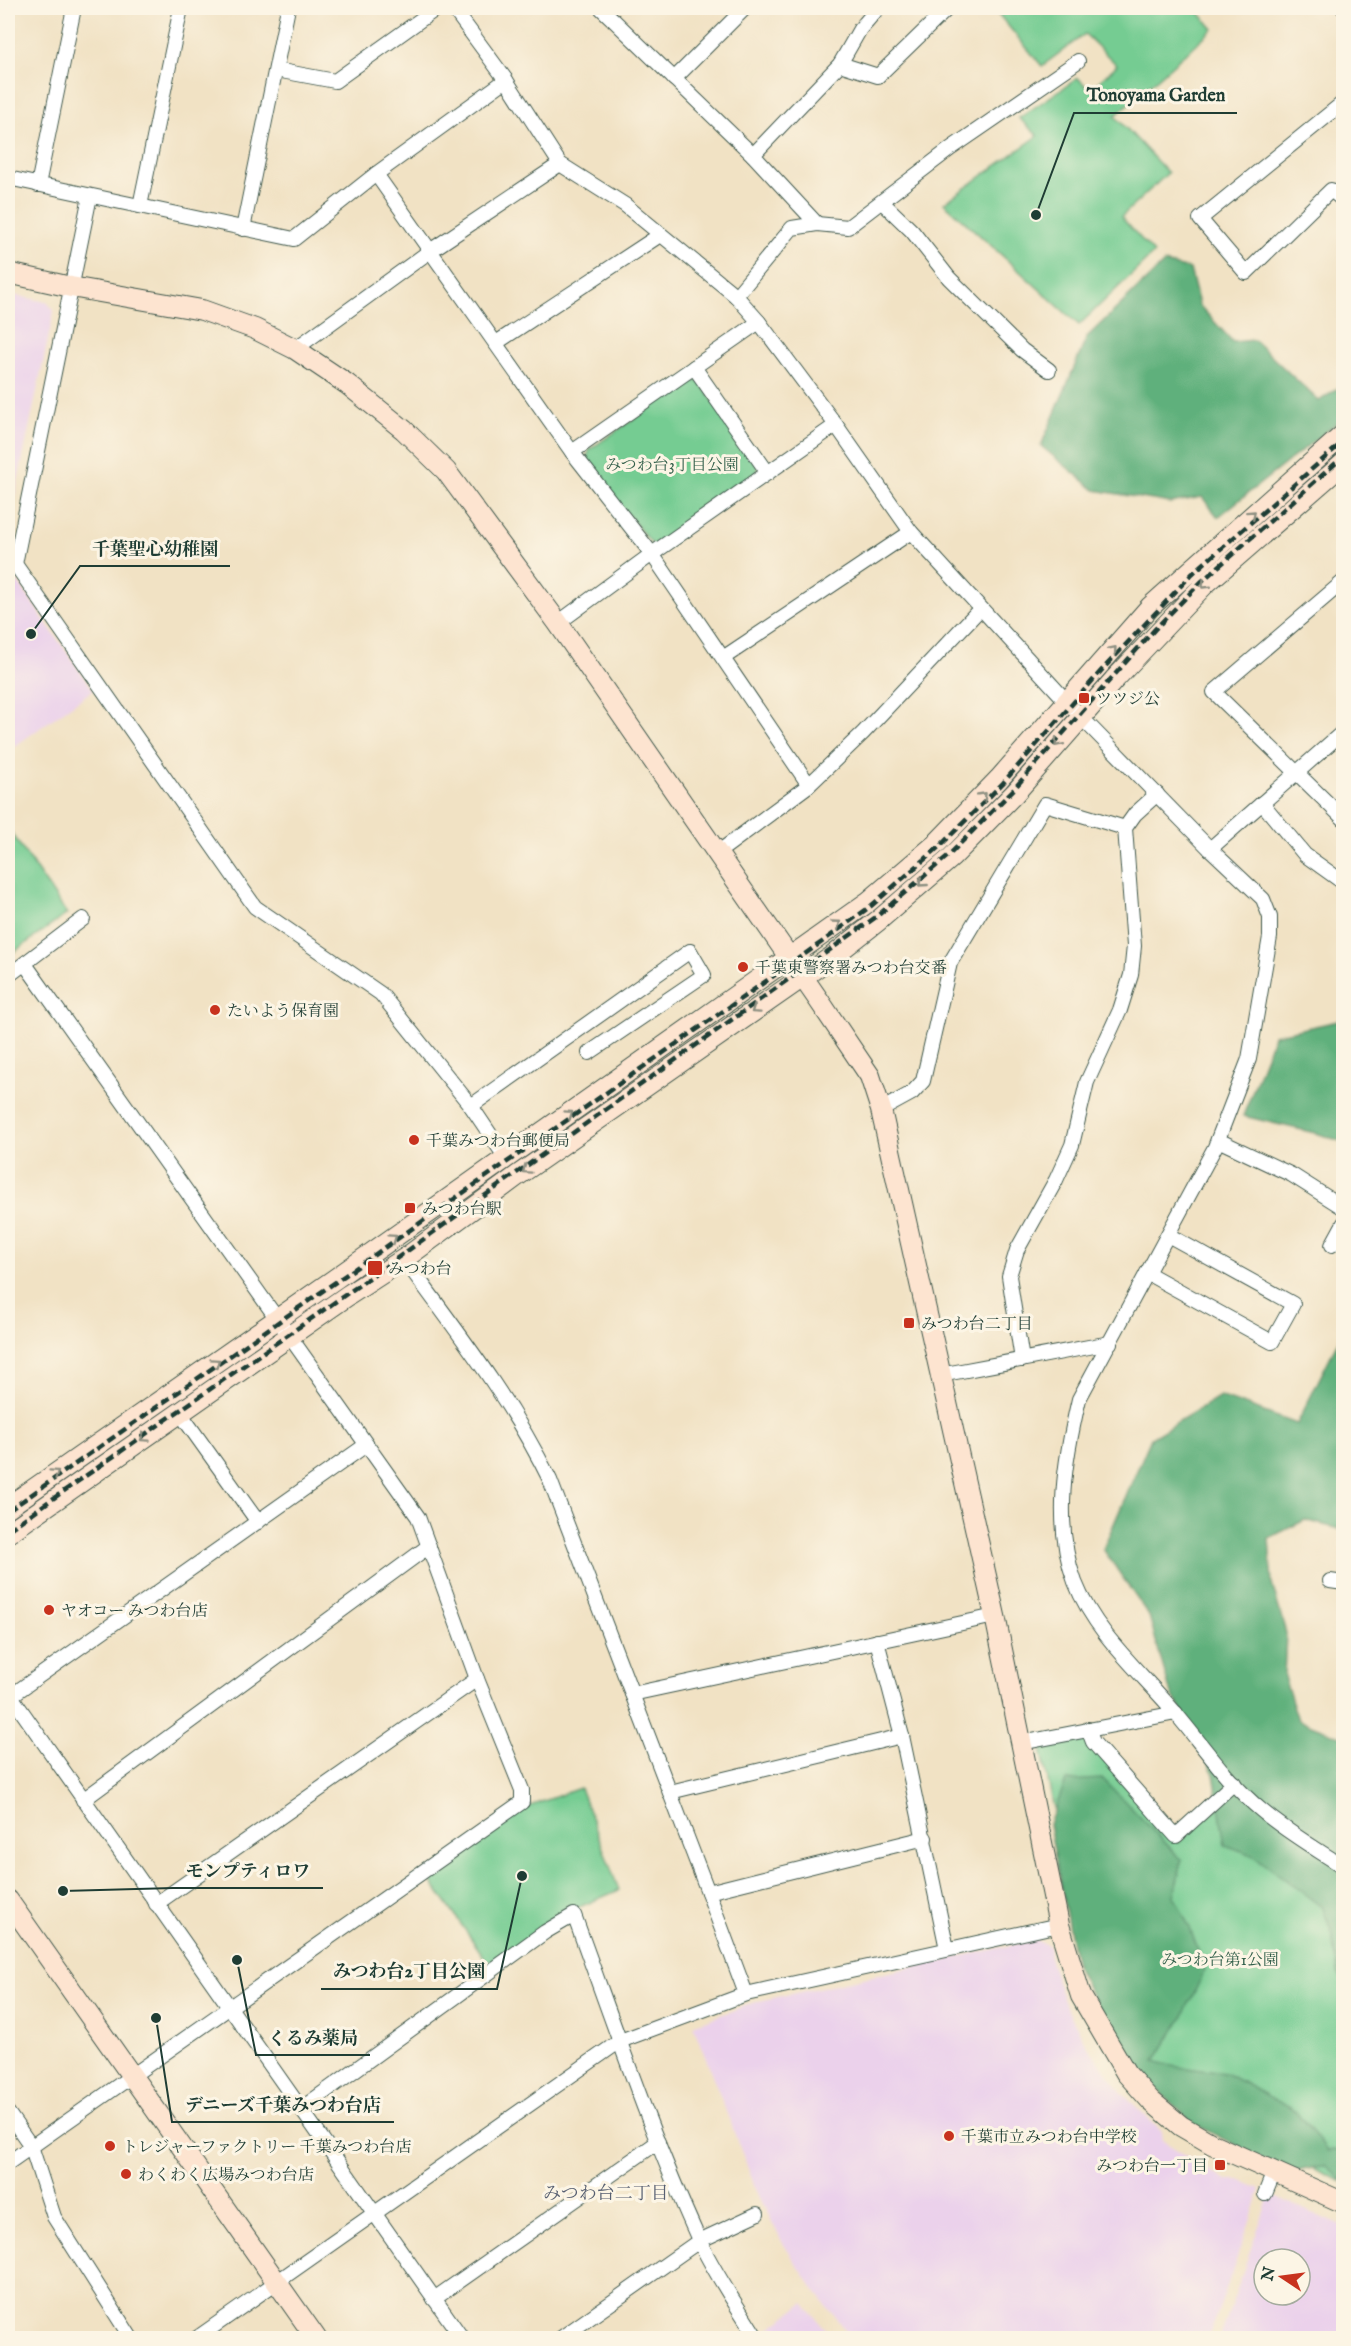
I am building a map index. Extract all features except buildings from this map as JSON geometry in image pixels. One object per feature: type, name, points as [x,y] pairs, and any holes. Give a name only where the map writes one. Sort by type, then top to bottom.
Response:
[{"type":"street","points":[[38,185],[74,8]]},
{"type":"street","points":[[140,206],[181,8]]},
{"type":"street","points":[[243,229],[288,8]]},
{"type":"street","points":[[276,70],[335,81],[437,8]]},
{"type":"street","points":[[453,8],[507,80],[560,164],[625,205],[736,296],[759,322],[836,425],[911,532],[1081,717],[1210,849],[1263,899],[1270,917],[1270,937],[1249,1059],[1218,1140],[1079,1399],[1068,1445],[1063,1521],[1066,1549],[1075,1582],[1090,1611],[1114,1642],[1234,1784],[1260,1809],[1287,1830],[1344,1867]]},
{"type":"street","points":[[601,8],[753,155],[817,224]]},
{"type":"street","points":[[674,79],[745,8]]},
{"type":"street","points":[[753,155],[840,64],[860,29],[878,8]]},
{"type":"street","points":[[840,64],[879,75],[948,8]]},
{"type":"street","points":[[736,296],[792,228],[817,224],[848,227],[950,149],[1078,61]]},
{"type":"street","points":[[8,178],[294,239],[376,174],[507,80]]},
{"type":"street","points":[[1342,106],[1200,219],[1246,273],[1331,190],[1344,201]]},
{"type":"street","points":[[295,349],[430,250],[560,164]]},
{"type":"street","points":[[376,174],[572,452],[652,554],[809,784]]},
{"type":"street","points":[[90,196],[11,566],[255,907],[381,994],[471,1106],[506,1158]]},
{"type":"street","points":[[882,202],[912,231],[949,278],[1022,350],[1049,370]]},
{"type":"street","points":[[496,343],[660,235]]},
{"type":"street","points":[[8,273],[71,287],[202,310],[255,329],[295,349],[347,384],[404,430],[446,471],[558,623],[870,1076],[881,1110],[995,1616],[1059,1925],[1081,1996],[1126,2073],[1151,2101],[1181,2126],[1212,2144],[1344,2203]]},
{"type":"street","points":[[572,452],[759,322]]},
{"type":"street","points":[[694,368],[768,473]]},
{"type":"street","points":[[558,623],[836,425]]},
{"type":"street","points":[[8,1507],[868,902],[936,844],[999,779],[1150,607],[1344,434]]},
{"type":"street","points":[[8,1533],[404,1259],[527,1169],[803,977],[879,920],[951,858],[1015,793],[1081,717],[1204,585],[1344,463]]},
{"type":"street","points":[[723,658],[911,532]]},
{"type":"street","points":[[1344,581],[1214,692],[1344,819]]},
{"type":"street","points":[[716,854],[809,784],[871,725],[980,609]]},
{"type":"street","points":[[1210,849],[1344,731]]},
{"type":"street","points":[[1022,1360],[1009,1276],[1017,1250],[1056,1180],[1072,1145],[1087,1082],[1120,1010],[1131,975],[1134,946],[1125,828],[1135,814],[1156,794]]},
{"type":"street","points":[[1262,803],[1305,855],[1344,883]]},
{"type":"street","points":[[881,1110],[912,1093],[922,1081],[950,963],[1045,804],[1125,828]]},
{"type":"street","points":[[8,976],[83,919]]},
{"type":"street","points":[[471,1106],[690,951],[704,975],[589,1053]]},
{"type":"street","points":[[8,2163],[522,1802],[522,1790],[477,1679],[418,1517],[25,964]]},
{"type":"street","points":[[1218,1140],[1292,1175],[1344,1208]]},
{"type":"street","points":[[1332,1245],[1344,1222]]},
{"type":"street","points":[[1147,1273],[1272,1342],[1293,1304],[1168,1235]]},
{"type":"street","points":[[404,1259],[475,1357],[531,1441],[550,1480],[746,1994]]},
{"type":"street","points":[[940,1375],[1110,1343]]},
{"type":"street","points":[[180,1413],[258,1522]]},
{"type":"street","points":[[366,1445],[9,1697],[462,2338]]},
{"type":"street","points":[[83,1800],[429,1546]]},
{"type":"street","points":[[632,1694],[995,1616]]},
{"type":"street","points":[[877,1641],[902,1736],[947,1949]]},
{"type":"street","points":[[156,1904],[477,1679]]},
{"type":"street","points":[[1021,1743],[1176,1713]]},
{"type":"street","points":[[1089,1730],[1093,1742],[1176,1836],[1234,1784]]},
{"type":"street","points":[[670,1792],[902,1736]]},
{"type":"street","points":[[708,1892],[925,1838]]},
{"type":"street","points":[[8,1900],[316,2338]]},
{"type":"street","points":[[301,2109],[545,1932],[574,1915],[658,2142],[699,2241],[755,2336],[751,2338]]},
{"type":"street","points":[[198,2338],[620,2041],[746,1994],[1059,1925]]},
{"type":"street","points":[[8,2113],[32,2146],[54,2217],[131,2338]]},
{"type":"street","points":[[434,2299],[658,2142]]},
{"type":"street","points":[[1264,2194],[1274,2172]]},
{"type":"street","points":[[561,2338],[699,2241],[757,2214]]},
{"type":"shaded area","points":[[8,294],[47,302],[54,311],[8,527]]},
{"type":"shaded area","points":[[12,574],[93,690],[8,751],[8,577]]},
{"type":"shaded area","name":"千葉市立みつわ台中学校","points":[[1035,1940],[1049,1946],[1050,1961],[1066,2007],[1088,2047],[1123,2094],[1162,2132],[1163,2141],[1225,2180],[1239,2180],[1261,2189],[1209,2338],[851,2338],[810,2284],[781,2240],[757,2192],[693,2025],[759,2001]]},
{"type":"shaded area","points":[[1270,2194],[1343,2227],[1343,2338],[1220,2338]]},
{"type":"shaded area","points":[[804,2303],[833,2338],[757,2338]]},
{"type":"green space","points":[[993,8],[1195,8],[1213,29],[1115,116],[1168,173],[1121,217],[1154,253],[1079,325],[944,203],[1038,136],[1019,118],[1078,78],[1090,90],[1117,65],[1085,34],[1042,66]]},
{"type":"green space","points":[[1164,263],[1190,269],[1199,305],[1233,342],[1254,340],[1319,401],[1343,385],[1343,418],[1218,517],[1202,497],[1170,503],[1095,490],[1041,446],[1087,337]]},
{"type":"green space","name":"みつわ台3丁目公園","points":[[691,379],[700,382],[758,466],[757,475],[655,548],[586,464],[589,450]]},
{"type":"green space","points":[[8,828],[67,914],[8,956]]},
{"type":"green space","points":[[1343,1020],[1343,1142],[1243,1116],[1274,1035]]},
{"type":"green space","points":[[1343,1331],[1343,1530],[1305,1520],[1269,1538],[1272,1584],[1286,1633],[1284,1677],[1298,1720],[1343,1737],[1343,1980],[1338,1973],[1333,1936],[1323,1908],[1253,1855],[1225,1845],[1214,1774],[1169,1688],[1149,1616],[1103,1549],[1151,1438],[1220,1396],[1297,1424]]},
{"type":"green space","name":"みつわ台第1公園","points":[[1084,1735],[1178,1843],[1235,1792],[1343,1873],[1343,2182],[1223,2128],[1133,2050],[1084,1945],[1040,1744]]},
{"type":"green space","points":[[1103,1779],[1182,1860],[1174,1896],[1190,1928],[1205,1970],[1182,2018],[1155,2061],[1171,2066],[1225,2073],[1296,2111],[1327,2151],[1343,2148],[1343,2181],[1325,2165],[1290,2173],[1194,2124],[1125,2060],[1076,1966],[1049,1824],[1066,1781]]},
{"type":"green space","points":[[580,1788],[619,1890],[577,1908],[496,1963],[487,1961],[430,1880],[432,1873],[522,1809]]},
{"type":"railway","points":[[8,1511],[871,906],[939,847],[1003,783],[1101,671],[1192,574],[1344,441]]},
{"type":"railway","points":[[8,1530],[358,1286],[876,917],[949,855],[1013,790],[1155,629],[1201,582],[1344,456]]},
{"type":"place","name":"Tonoyama Garden","points":[[1036,215]]},
{"type":"place","name":"千葉聖心幼稚園","points":[[31,634]]},
{"type":"place","name":"ツツジ公","points":[[1084,698]]},
{"type":"place","name":"千葉東警察署みつわ台交番","points":[[743,967]]},
{"type":"place","name":"たいよう保育園","points":[[215,1010]]},
{"type":"place","name":"千葉みつわ台郵便局","points":[[414,1140]]},
{"type":"place","name":"みつわ台駅","points":[[410,1208]]},
{"type":"place","name":"みつわ台","points":[[375,1268]]},
{"type":"place","name":"みつわ台二丁目","points":[[909,1323]]},
{"type":"place","name":"ヤオコー みつわ台店","points":[[49,1610]]},
{"type":"place","name":"みつわ台2丁目公園","points":[[522,1876]]},
{"type":"place","name":"モンプティロワ","points":[[63,1891]]},
{"type":"place","name":"くるみ薬局","points":[[237,1960]]},
{"type":"place","name":"デニーズ千葉みつわ台店","points":[[156,2018]]},
{"type":"place","name":"千葉市立みつわ台中学校","points":[[949,2136]]},
{"type":"place","name":"トレジャーファクトリー 千葉みつわ台店","points":[[110,2146]]},
{"type":"place","name":"みつわ台一丁目","points":[[1220,2165]]},
{"type":"place","name":"わくわく広場みつわ台店","points":[[126,2174]]},
{"type":"district","name":"みつわ台二丁目","points":[[606,2193]]}]
